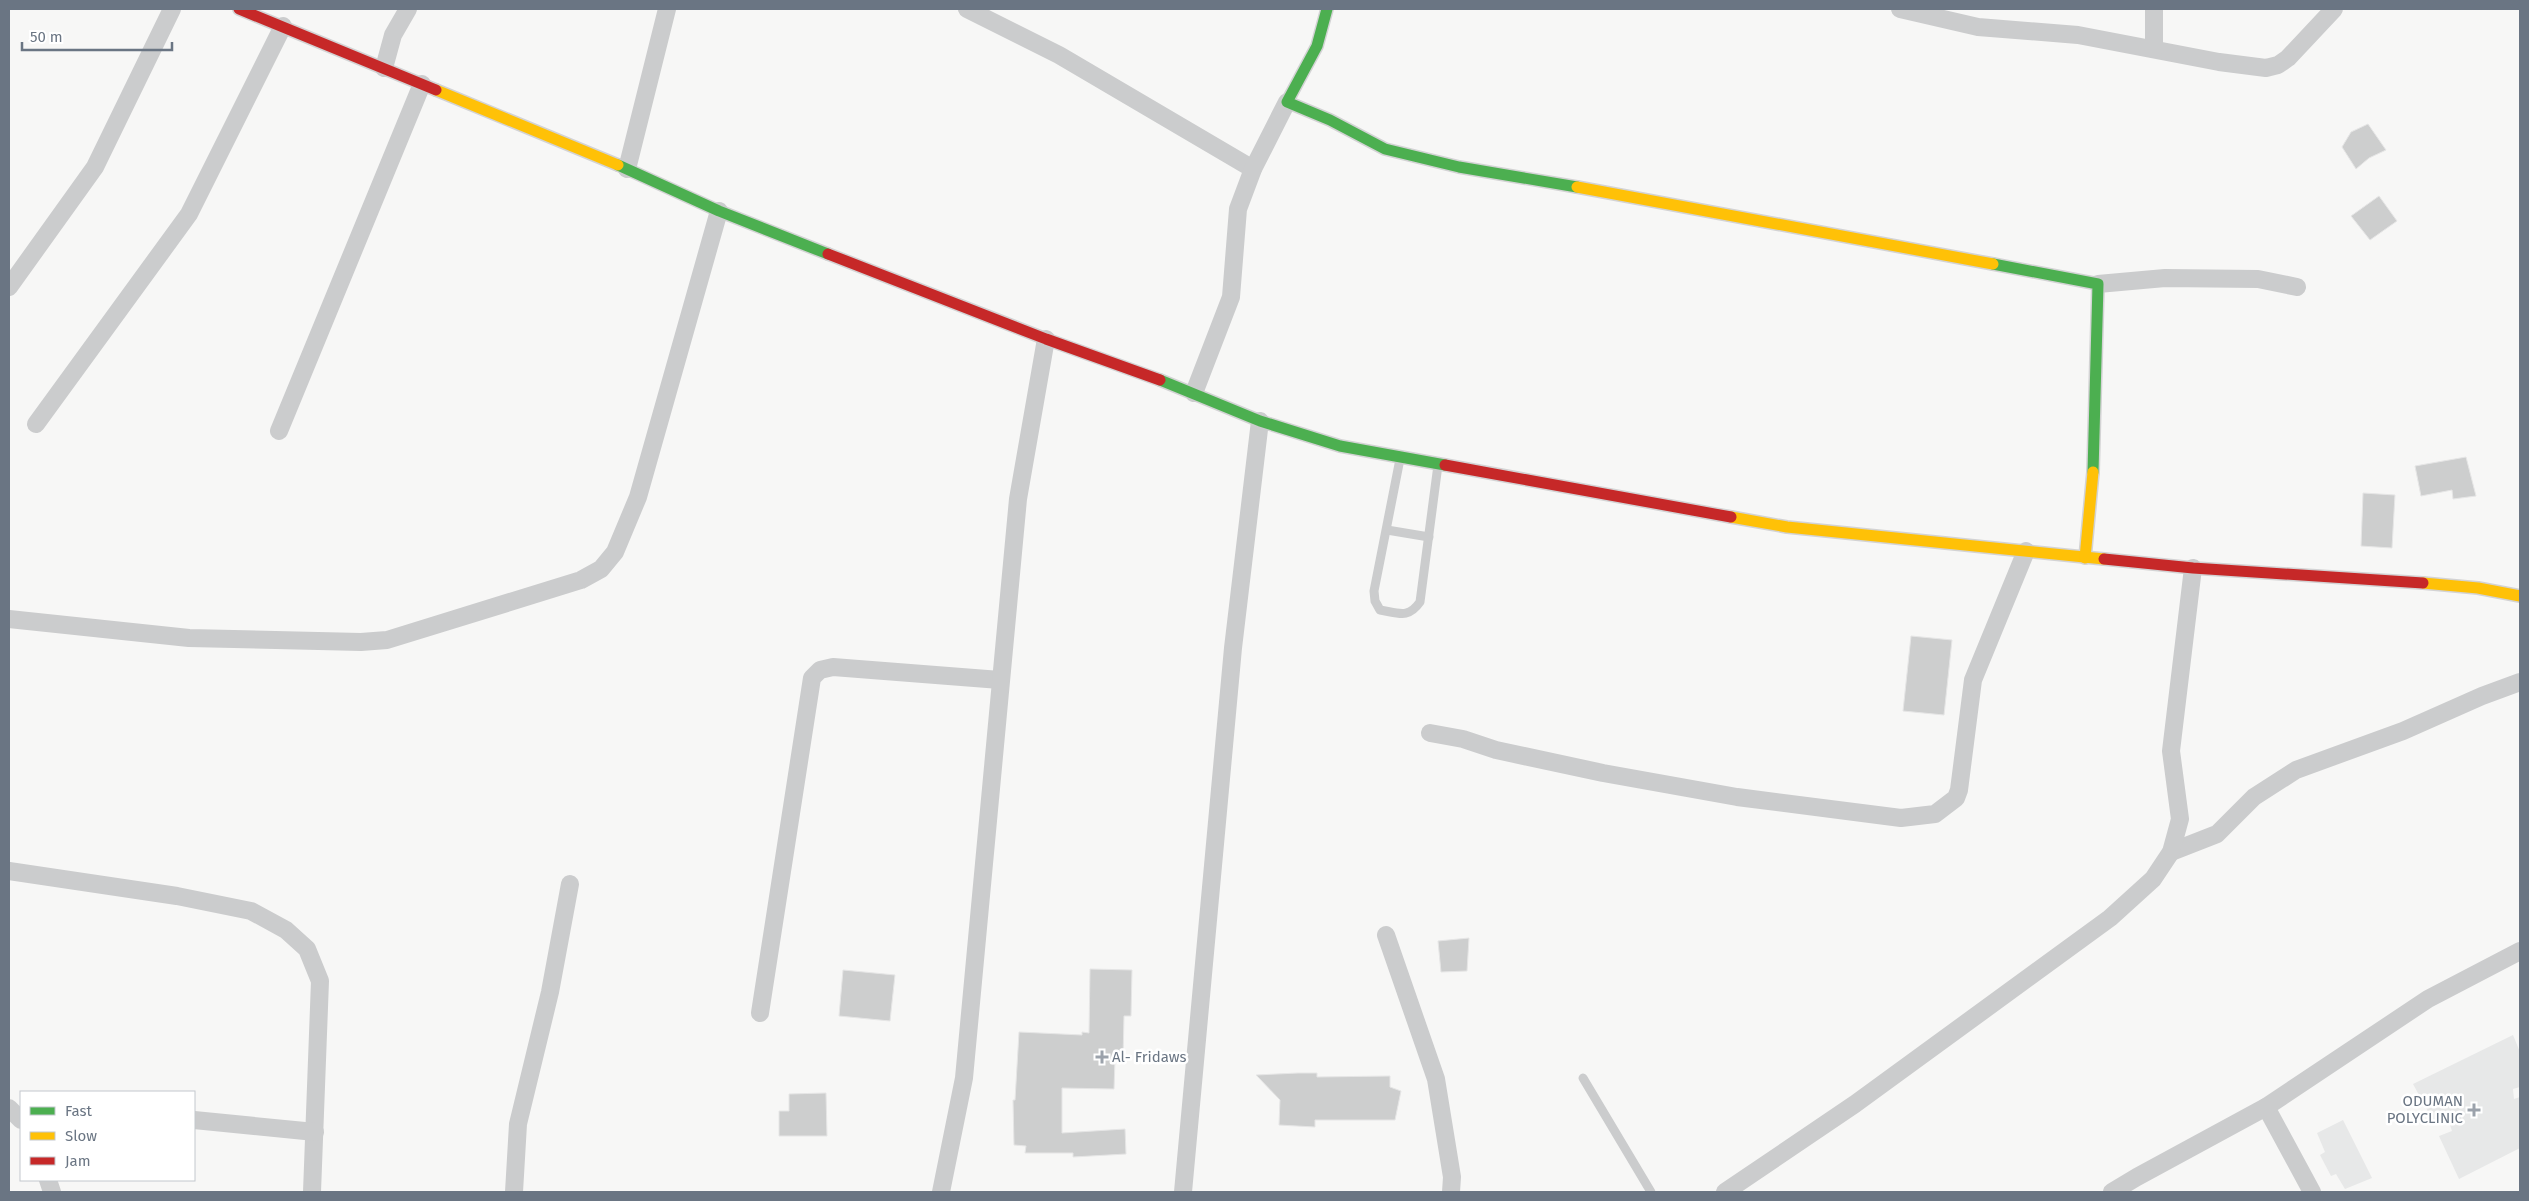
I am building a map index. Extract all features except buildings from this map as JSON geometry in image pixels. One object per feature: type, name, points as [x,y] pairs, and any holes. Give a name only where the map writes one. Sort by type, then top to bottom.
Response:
[{"type":"street","points":[[9,287],[95,167],[172,9]]},
{"type":"street","points":[[239,9],[627,168],[719,211],[1046,339],[1194,393],[1260,421],[1340,446],[1787,527],[2193,568],[2403,581],[2478,588],[2520,596]]},
{"type":"street","points":[[384,68],[393,35],[408,9]]},
{"type":"street","points":[[627,168],[667,9]]},
{"type":"street","points":[[967,9],[1060,55],[1253,169]]},
{"type":"street","points":[[1194,393],[1231,297],[1238,209],[1253,169],[1314,53],[1327,9]]},
{"type":"street","points":[[1900,9],[1978,26],[2078,35],[2219,62],[2266,68],[2278,65],[2288,58],[2334,9]]},
{"type":"street","points":[[2154,9],[2154,49]]},
{"type":"street","points":[[36,424],[189,214],[282,26]]},
{"type":"street","points":[[279,431],[422,84]]},
{"type":"street","points":[[1287,102],[1330,120],[1385,149],[1458,167],[1629,196],[2098,284],[2166,278],[2258,279],[2297,286]]},
{"type":"street","points":[[9,619],[189,638],[378,641],[387,640],[581,580],[601,569],[615,552],[638,497],[719,211]]},
{"type":"street","points":[[2085,558],[2092,498],[2096,409],[2098,284]]},
{"type":"street","points":[[941,1192],[964,1078],[978,942],[1000,680],[1022,468],[1046,339]]},
{"type":"street","points":[[1183,1192],[1233,648],[1260,421]]},
{"type":"street","points":[[1430,732],[1462,739],[1496,750],[1593,770],[1738,796],[1901,818],[1935,814],[1956,798],[1959,790],[1973,680],[2026,551]]},
{"type":"street","points":[[1725,1192],[1855,1104],[2110,918],[2154,879],[2171,852],[2180,819],[2171,751],[2193,568]]},
{"type":"street","points":[[760,1013],[812,678],[820,670],[833,667],[1000,680]]},
{"type":"street","points":[[2171,852],[2217,834],[2254,797],[2296,770],[2412,727],[2482,696],[2520,682]]},
{"type":"street","points":[[9,871],[177,896],[251,911],[286,930],[308,949],[320,981],[312,1192]]},
{"type":"street","points":[[514,1192],[518,1124],[550,992],[570,884]]},
{"type":"street","points":[[1386,934],[1436,1079],[1452,1177],[1451,1192]]},
{"type":"street","points":[[2112,1192],[2137,1176],[2266,1107],[2428,999],[2520,951]]},
{"type":"street","points":[[2266,1107],[2312,1192]]},
{"type":"street","points":[[195,1120],[315,1132]]},
{"type":"lane","points":[[1400,458],[1374,591],[1374,601],[1380,610],[1405,614],[1414,611],[1420,602],[1438,465]]},
{"type":"lane","points":[[1387,530],[1429,537]]},
{"type":"lane","points":[[1583,1078],[1651,1192]]},
{"type":"shaded area","name":"ODUMAN POLYCLINIC","points":[[2513,1035],[2520,1052],[2520,1087],[2513,1089],[2514,1099],[2520,1097],[2520,1148],[2459,1179],[2439,1136],[2452,1131],[2449,1122],[2435,1124],[2413,1084]]},
{"type":"shaded area","name":"ODUMAN POLYCLINIC","points":[[2343,1120],[2372,1178],[2345,1189],[2336,1174],[2331,1176],[2320,1155],[2325,1152],[2317,1133]]},
{"type":"traffic: fast","points":[[1327,9],[1317,46],[1287,102],[1330,120],[1385,149],[1459,167],[1577,187]]},
{"type":"traffic: fast","points":[[618,165],[719,211],[828,254]]},
{"type":"traffic: fast","points":[[1993,264],[2098,284],[2093,472]]},
{"type":"traffic: fast","points":[[1160,380],[1260,421],[1340,446],[1445,465]]},
{"type":"traffic: slow","points":[[436,90],[618,165]]},
{"type":"traffic: slow","points":[[1577,187],[1993,264]]},
{"type":"traffic: slow","points":[[2085,558],[2093,472]]},
{"type":"traffic: slow","points":[[1731,517],[1787,527],[2104,559]]},
{"type":"traffic: slow","points":[[2423,583],[2478,588],[2520,596]]},
{"type":"traffic: jam","points":[[239,9],[436,90]]},
{"type":"traffic: jam","points":[[828,254],[1046,339],[1160,380]]},
{"type":"traffic: jam","points":[[1445,465],[1731,517]]},
{"type":"traffic: jam","points":[[2104,559],[2193,568],[2423,583]]},
{"type":"place","name":"Al- Fridaws","points":[[1102,1057]]},
{"type":"place","name":"ODUMAN POLYCLINIC","points":[[2474,1110]]}]
